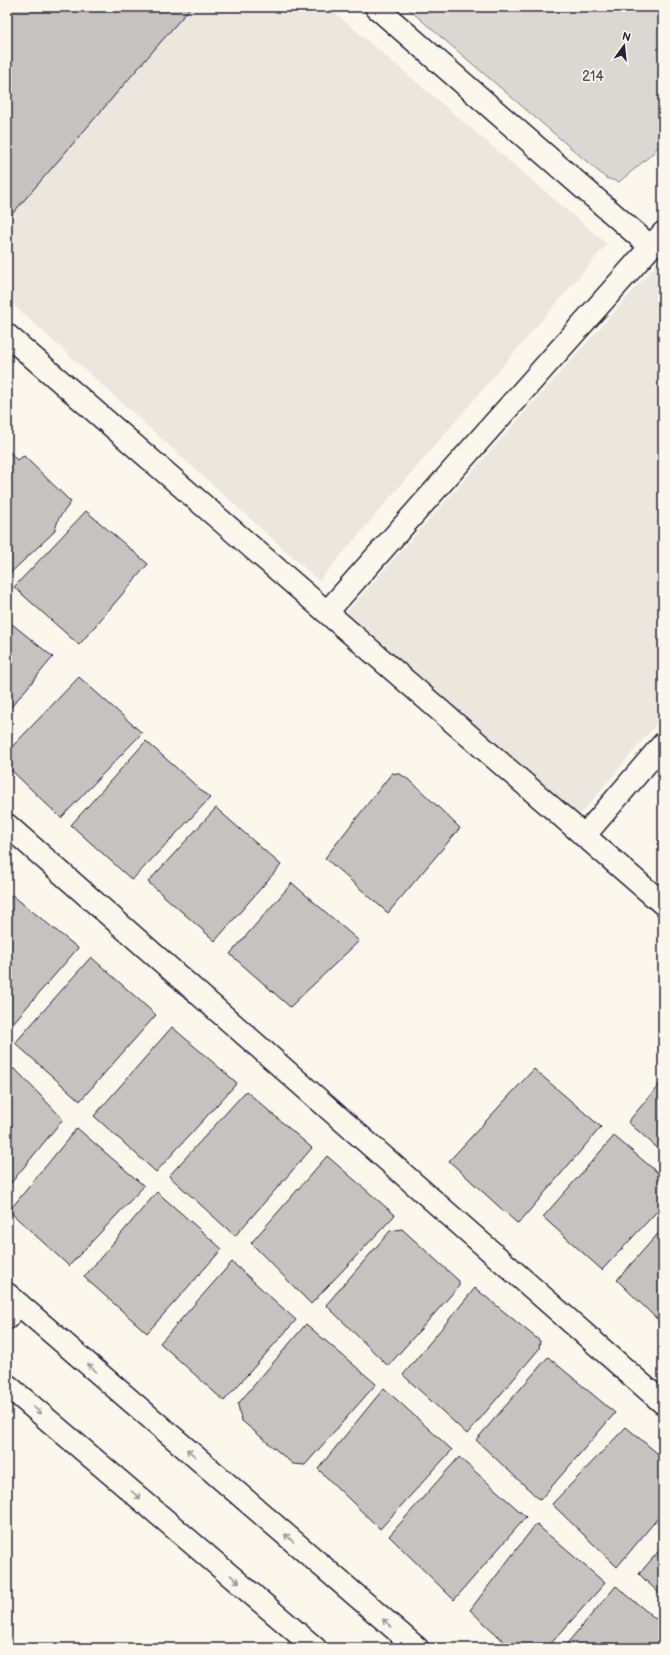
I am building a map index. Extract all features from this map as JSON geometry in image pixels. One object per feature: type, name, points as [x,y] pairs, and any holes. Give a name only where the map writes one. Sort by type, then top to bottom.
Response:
[{"type":"street","points":[[327,612],[657,240],[376,7]]},
{"type":"street","points":[[7,335],[663,904]]},
{"type":"street","points":[[584,836],[663,744]]},
{"type":"street","points":[[7,825],[663,1403]]},
{"type":"street","points":[[11,1305],[417,1648]]},
{"type":"street","points":[[7,1385],[315,1648]]},
{"type":"shaded area","points":[[7,7],[328,7],[607,244],[319,581],[7,299]]},
{"type":"shaded area","points":[[663,257],[663,716],[579,816],[345,614]]},
{"type":"green space","name":"214","points":[[406,7],[663,7],[663,141],[651,155],[619,182],[606,178]]},
{"type":"building","points":[[7,7],[191,7],[7,220]]},
{"type":"building","points":[[7,449],[17,460],[24,456],[71,502],[59,518],[54,532],[7,576]]},
{"type":"building","points":[[86,511],[148,564],[79,645],[14,587]]},
{"type":"building","points":[[7,620],[53,657],[7,712]]},
{"type":"building","points":[[79,677],[142,733],[61,818],[7,766],[7,752]]},
{"type":"building","points":[[146,741],[210,798],[132,880],[71,825]]},
{"type":"building","points":[[392,773],[400,774],[412,782],[460,828],[388,913],[325,858]]},
{"type":"building","points":[[216,808],[281,865],[215,941],[148,882]]},
{"type":"building","points":[[663,837],[663,850],[657,844]]},
{"type":"building","points":[[292,883],[359,941],[290,1007],[230,954]]},
{"type":"building","points":[[12,895],[78,948],[7,1030],[7,900]]},
{"type":"building","points":[[91,957],[156,1015],[80,1101],[15,1043]]},
{"type":"building","points":[[172,1027],[237,1083],[156,1172],[94,1116]]},
{"type":"building","points":[[7,1067],[16,1070],[63,1119],[7,1188]]},
{"type":"building","points":[[534,1069],[601,1127],[518,1224],[449,1161]]},
{"type":"building","points":[[663,1080],[663,1153],[628,1122]]},
{"type":"building","points":[[246,1091],[312,1148],[235,1236],[169,1176]]},
{"type":"building","points":[[77,1128],[144,1186],[69,1266],[9,1211]]},
{"type":"building","points":[[614,1136],[663,1177],[663,1205],[602,1270],[543,1217]]},
{"type":"building","points":[[327,1156],[395,1215],[311,1304],[251,1243]]},
{"type":"building","points":[[157,1192],[222,1249],[147,1333],[84,1277]]},
{"type":"building","points":[[663,1228],[663,1325],[617,1280]]},
{"type":"building","points":[[402,1229],[459,1281],[459,1286],[388,1366],[326,1305],[390,1231]]},
{"type":"building","points":[[232,1262],[296,1320],[224,1401],[160,1343]]},
{"type":"building","points":[[475,1288],[540,1341],[539,1349],[467,1434],[403,1375]]},
{"type":"building","points":[[306,1324],[376,1384],[305,1465],[293,1464],[241,1420],[238,1404]]},
{"type":"building","points":[[548,1357],[615,1413],[540,1500],[476,1440]]},
{"type":"building","points":[[384,1388],[452,1450],[380,1529],[318,1469]]},
{"type":"building","points":[[626,1427],[663,1458],[663,1512],[617,1567],[552,1504]]},
{"type":"building","points":[[459,1457],[526,1517],[454,1600],[389,1536]]},
{"type":"building","points":[[536,1524],[605,1583],[547,1648],[511,1648],[470,1610]]},
{"type":"building","points":[[663,1546],[663,1597],[639,1574]]},
{"type":"building","points":[[616,1586],[663,1625],[663,1648],[563,1648]]}]
